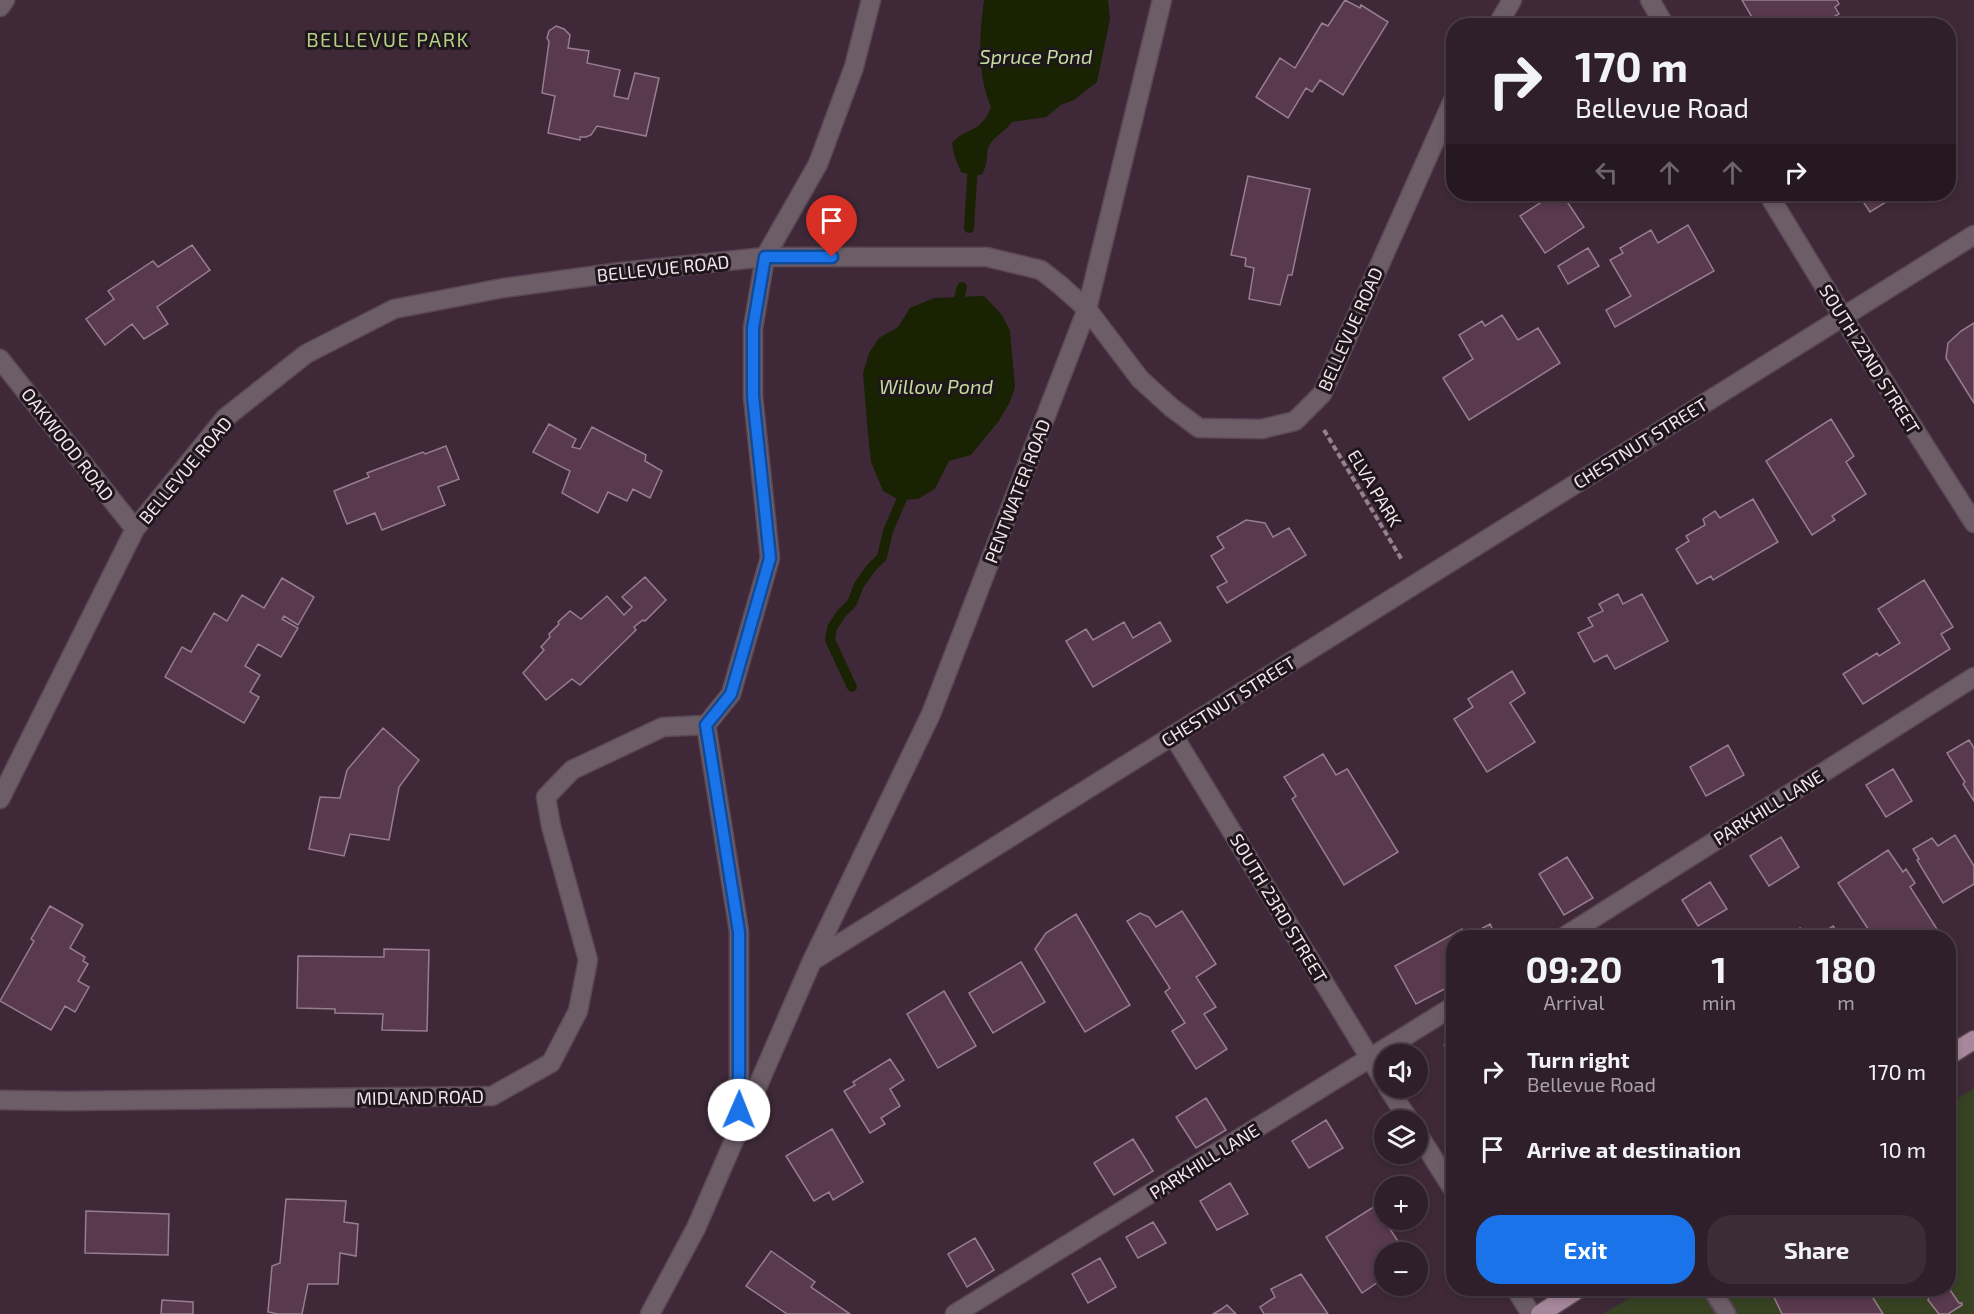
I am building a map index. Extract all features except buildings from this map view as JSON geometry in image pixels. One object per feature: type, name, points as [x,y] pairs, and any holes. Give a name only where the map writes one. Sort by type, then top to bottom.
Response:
[{"type":"main road","points":[[1956,1051],[1974,1040]]},
{"type":"main road","points":[[1540,1314],[1568,1296]]},
{"type":"street","points":[[0,7],[5,0]]},
{"type":"street","points":[[739,1131],[739,932],[706,725],[731,694],[770,558],[753,396],[753,328],[765,257],[818,164],[854,66],[871,0]]},
{"type":"street","name":"PENTWATER ROAD","points":[[812,961],[931,714],[1087,309],[1162,0]]},
{"type":"street","points":[[1502,18],[1512,0]]},
{"type":"street","points":[[1650,0],[1660,18]]},
{"type":"street","name":"BELLEVUE ROAD","points":[[0,799],[135,530],[225,418],[306,354],[394,309],[538,283],[765,257],[987,257],[1041,270],[1087,309],[1140,379],[1172,408],[1200,428],[1262,429],[1295,421],[1322,394],[1446,116]]},
{"type":"street","name":"SOUTH 22ND STREET","points":[[1772,201],[1974,523]]},
{"type":"street","name":"CHESTNUT STREET","points":[[812,961],[1974,235]]},
{"type":"street","name":"OAKWOOD ROAD","points":[[0,359],[135,530]]},
{"type":"street","name":"PARKHILL LANE","points":[[1575,930],[1974,677]]},
{"type":"street","name":"MIDLAND ROAD","points":[[0,1100],[492,1096],[551,1063],[578,1011],[588,960],[551,826],[546,797],[572,770],[663,728],[706,725]]},
{"type":"street","name":"SOUTH 23RD STREET","points":[[1173,735],[1374,1065]]},
{"type":"street","points":[[650,1314],[696,1228],[812,961]]},
{"type":"street","name":"PARKHILL LANE","points":[[955,1314],[1446,1011]]},
{"type":"street","points":[[1428,1150],[1446,1178]]},
{"type":"street","points":[[1520,1296],[1532,1314]]},
{"type":"lane","points":[[1716,1296],[1728,1314]]},
{"type":"path","name":"ELVA PARK","points":[[1310,406],[1416,583]]},
{"type":"shaded area","points":[[1974,1088],[1974,1314],[1603,1314],[1633,1296],[1956,1296],[1956,1100]]},
{"type":"water","name":"Spruce Pond","points":[[984,0],[1108,0],[1110,19],[1097,82],[1074,100],[1061,105],[1046,117],[1012,122],[989,146],[982,174],[974,176],[961,172],[952,143],[978,126],[991,107],[983,82],[980,55]]},
{"type":"water","name":"Willow Pond","points":[[984,296],[1002,315],[1010,331],[1015,387],[1010,402],[998,422],[971,455],[949,461],[935,489],[918,499],[899,500],[883,491],[871,462],[863,373],[869,353],[879,338],[898,327],[910,308],[934,298]]},
{"type":"waterway","points":[[969,228],[973,163]]},
{"type":"waterway","points":[[956,310],[962,287]]},
{"type":"waterway","points":[[852,687],[830,640],[832,628],[852,603],[859,585],[882,557],[888,531],[907,487]]},
{"type":"district","name":"BELLEVUE PARK","points":[[388,39]]},
{"type":"route","points":[[739,1110],[739,932],[706,725],[731,694],[770,558],[753,396],[753,328],[765,257],[832,257]]}]
